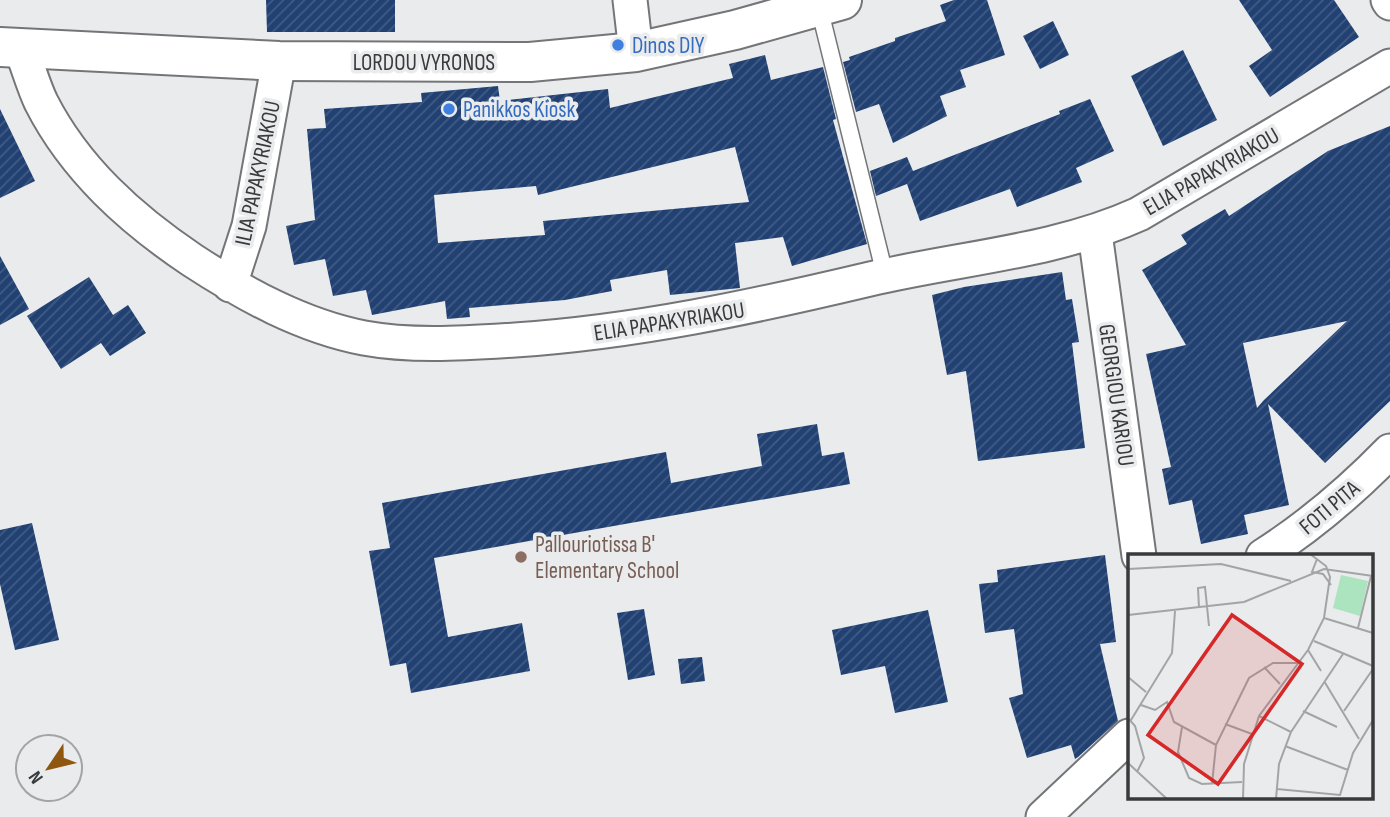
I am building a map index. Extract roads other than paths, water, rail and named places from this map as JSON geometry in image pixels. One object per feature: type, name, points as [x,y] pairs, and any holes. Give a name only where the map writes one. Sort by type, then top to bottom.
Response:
[{"type":"street","points":[[630,0],[636,52]]},
{"type":"street","name":"LORDOU VYRONOS","points":[[10,48],[279,61],[530,62],[636,52],[831,4]]},
{"type":"street","name":"ELIA PAPAKYRIAKOU","points":[[10,48],[41,102],[81,161],[111,198],[150,232],[230,285],[302,319],[362,337],[401,343],[482,342],[612,332],[754,307],[885,275],[1095,233],[1139,214],[1390,66]]},
{"type":"street","name":"ILIA PAPAKYRIAKOU","points":[[230,285],[249,226],[279,61]]},
{"type":"street","name":"GEORGIOU KARIOU","points":[[1095,233],[1139,554]]},
{"type":"street","name":"FOTI PITA","points":[[1266,554],[1304,530],[1359,483],[1390,451]]},
{"type":"street","points":[[1043,817],[1128,737]]},
{"type":"lane","points":[[831,4],[885,275]]},
{"type":"place","name":"Dinos DIY","points":[[618,45]]},
{"type":"place","name":"Panikkos Kiosk","points":[[449,109]]},
{"type":"place","name":"Pallouriotissa B' Elementary School","points":[[521,557]]}]
